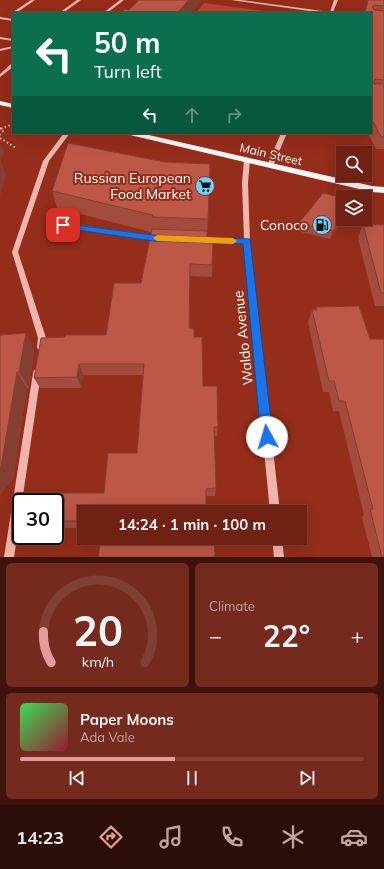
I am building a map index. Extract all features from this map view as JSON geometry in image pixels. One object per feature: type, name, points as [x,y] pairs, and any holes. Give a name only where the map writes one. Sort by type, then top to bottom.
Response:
[{"type":"main road","points":[[0,103],[12,106]]},
{"type":"main road","name":"Main Street","points":[[134,134],[372,189],[384,190]]},
{"type":"street","points":[[15,12],[33,0]]},
{"type":"street","points":[[62,12],[79,0]]},
{"type":"street","points":[[106,12],[122,0]]},
{"type":"street","points":[[233,0],[323,12]]},
{"type":"street","points":[[331,12],[336,0]]},
{"type":"street","points":[[5,19],[12,14]]},
{"type":"street","points":[[0,18],[12,20]]},
{"type":"street","points":[[0,38],[12,40]]},
{"type":"street","points":[[0,50],[12,47]]},
{"type":"street","points":[[0,76],[12,66]]},
{"type":"street","points":[[40,353],[42,338],[15,252],[46,161],[66,134]]},
{"type":"street","points":[[270,166],[284,134]]},
{"type":"street","name":"Waldo Avenue","points":[[247,160],[245,183],[247,241],[274,505]]},
{"type":"street","points":[[63,225],[153,238],[169,238]]},
{"type":"street","points":[[192,239],[247,241]]},
{"type":"street","points":[[10,557],[38,368]]},
{"type":"street","points":[[278,545],[279,557]]},
{"type":"path","points":[[0,135],[3,131],[1,128],[12,124]]},
{"type":"path","points":[[0,138],[16,148]]},
{"type":"shaded area","points":[[204,3],[271,12],[197,12]]},
{"type":"building","points":[[139,0],[189,0],[178,12],[122,12],[125,9],[129,10]]},
{"type":"building","points":[[368,0],[384,0],[384,6],[372,6],[374,10],[384,11],[384,80],[375,79],[373,83],[384,84],[384,137],[381,137],[372,120],[372,12],[365,12]]},
{"type":"building","points":[[68,143],[165,162],[210,164],[208,219],[153,217],[153,215],[52,191]]},
{"type":"building","points":[[323,193],[336,196],[336,226],[333,231],[299,223]]},
{"type":"building","points":[[384,225],[384,293],[381,293],[364,226]]},
{"type":"building","points":[[152,229],[207,231],[207,240],[213,240],[212,265],[190,264],[189,328],[194,328],[194,337],[202,337],[203,386],[217,386],[218,427],[214,427],[216,488],[206,489],[206,505],[77,505],[77,521],[64,521],[64,493],[104,493],[108,453],[137,453],[144,364],[79,364],[77,377],[34,378],[41,338],[65,337],[65,335],[106,335],[114,283],[141,283]]},
{"type":"building","points":[[359,306],[370,339],[384,339],[384,557],[382,557],[370,509],[373,509],[345,401],[339,401],[334,381],[329,381],[312,310],[317,310],[316,307]]},
{"type":"building","points":[[26,333],[19,372],[17,372],[0,468],[0,335]]},
{"type":"building","points":[[100,545],[214,545],[215,557],[98,557]]},
{"type":"slow traffic","points":[[157,238],[233,241]]},
{"type":"place","name":"Russian European Food Market","points":[[205,186]]},
{"type":"place","name":"Conoco","points":[[322,225]]},
{"type":"route","points":[[63,225],[153,238],[247,241],[267,437]]}]
